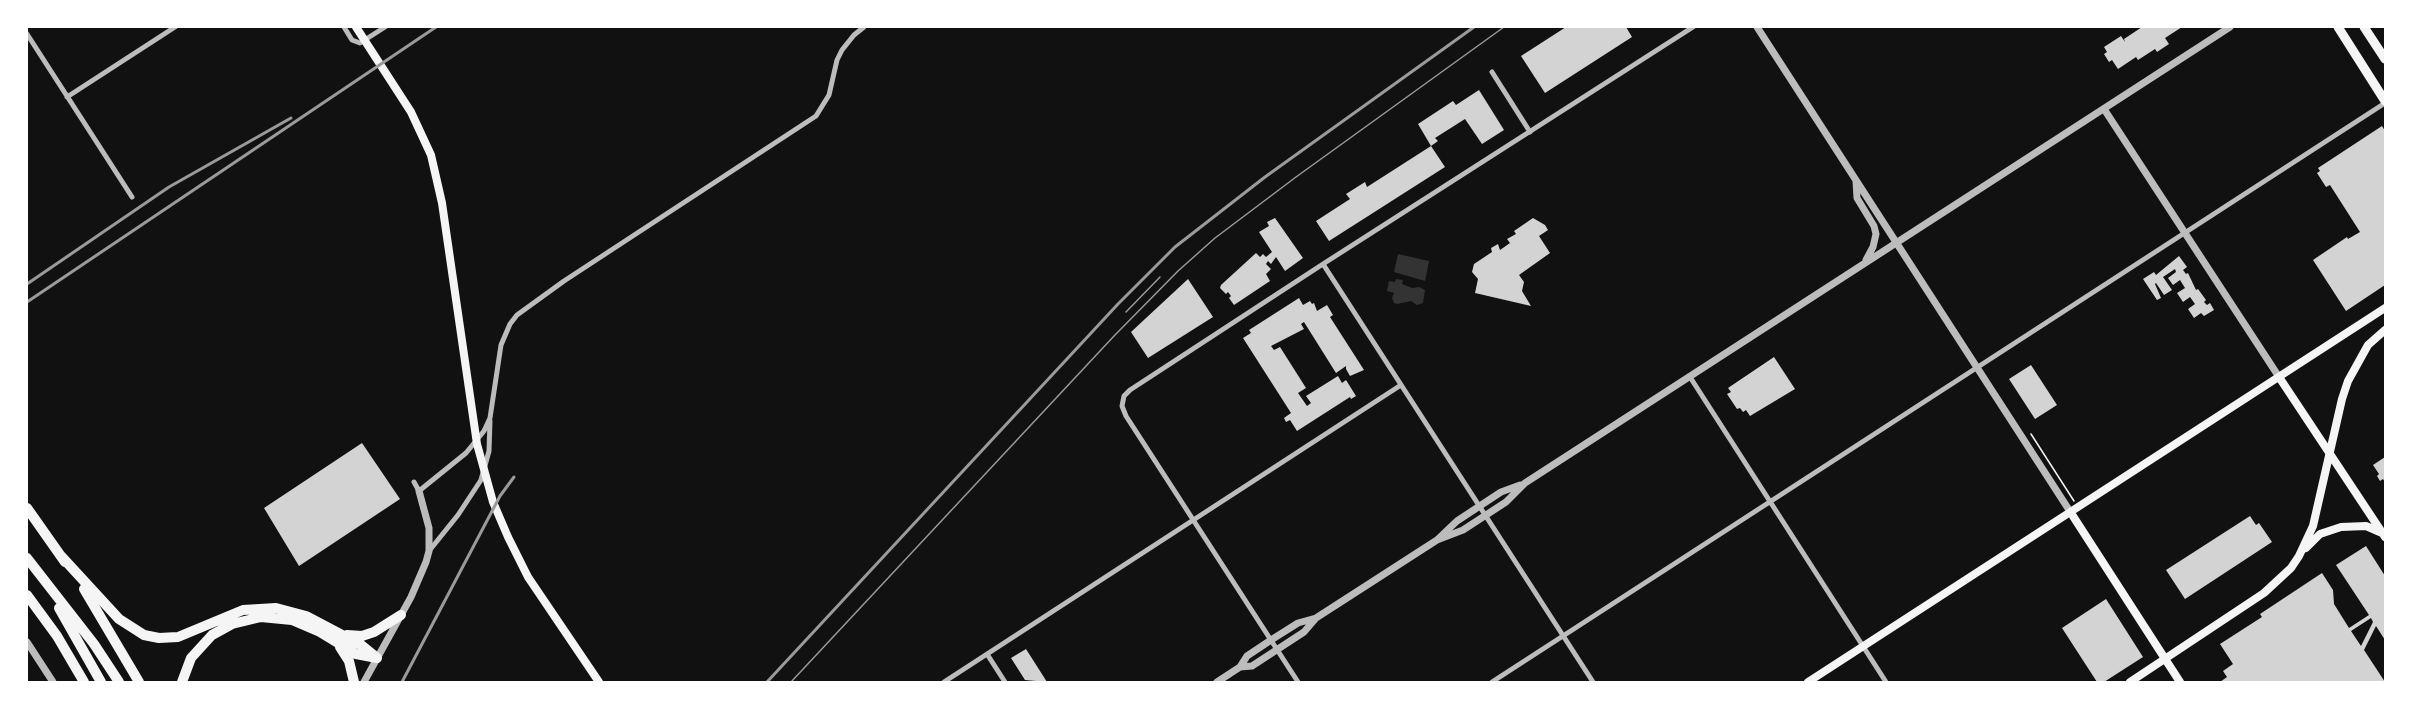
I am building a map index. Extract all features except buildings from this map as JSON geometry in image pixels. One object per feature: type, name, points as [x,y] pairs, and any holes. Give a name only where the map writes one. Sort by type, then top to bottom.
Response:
[{"type":"highway","points":[[27,508],[88,595],[139,682]]},
{"type":"highway","points":[[62,556],[119,620],[136,632],[152,637],[166,638],[185,635],[234,613],[254,608],[286,609],[344,634],[366,635],[383,628],[401,615]]},
{"type":"highway","points":[[27,558],[84,631],[119,682]]},
{"type":"highway","points":[[41,576],[101,682]]},
{"type":"highway","points":[[27,595],[57,636],[84,682]]},
{"type":"highway","points":[[182,682],[191,658],[221,629],[240,621],[261,617],[286,619],[303,624],[357,654],[377,658]]},
{"type":"highway","points":[[324,625],[370,651],[377,658]]},
{"type":"highway","points":[[334,641],[347,657],[354,682]]},
{"type":"main road","points":[[356,27],[417,122],[431,155],[442,203],[477,444],[495,508],[528,577],[599,682]]},
{"type":"main road","points":[[2337,27],[2385,102]]},
{"type":"main road","points":[[2364,27],[2385,59]]},
{"type":"main road","points":[[1808,682],[2385,308]]},
{"type":"main road","points":[[2299,556],[2317,515],[2348,381],[2368,345],[2385,330]]},
{"type":"main road","points":[[2279,377],[2384,536]]},
{"type":"main road","points":[[2071,513],[2180,682]]},
{"type":"main road","points":[[2130,682],[2264,593],[2284,575],[2311,542],[2329,530],[2362,526],[2373,528],[2384,536]]},
{"type":"street","points":[[67,97],[175,27]]},
{"type":"street","points":[[344,27],[356,43],[360,43],[384,27]]},
{"type":"street","points":[[369,27],[373,34]]},
{"type":"street","points":[[429,551],[458,515],[481,480],[489,451],[490,418],[501,345],[510,324],[517,315],[816,116],[826,103],[837,60],[842,50],[864,27]]},
{"type":"street","points":[[1298,682],[1126,416],[1122,400],[1130,390],[1693,27]]},
{"type":"street","points":[[1757,27],[2071,513]]},
{"type":"street","points":[[1437,540],[1463,530],[1506,502],[1525,483],[2230,27]]},
{"type":"street","points":[[27,34],[132,196]]},
{"type":"street","points":[[1492,72],[1530,132]]},
{"type":"street","points":[[1492,682],[2385,102]]},
{"type":"street","points":[[2103,109],[2279,377]]},
{"type":"street","points":[[1856,181],[1857,198],[1874,226],[1876,234],[1870,255],[1861,266]]},
{"type":"street","points":[[1323,264],[1593,682]]},
{"type":"street","points":[[1689,377],[1886,682]]},
{"type":"street","points":[[944,682],[1401,385]]},
{"type":"street","points":[[419,491],[466,453],[481,436],[490,418]]},
{"type":"street","points":[[364,682],[422,574],[429,551],[428,519],[414,482]]},
{"type":"street","points":[[1240,667],[1252,666],[1277,650],[1304,632],[1316,618],[1437,540],[1457,521],[1479,506],[1501,492],[1525,483]]},
{"type":"street","points":[[1217,682],[1240,667],[1246,656],[1298,623],[1316,618]]},
{"type":"street","points":[[27,642],[53,682]]},
{"type":"street","points":[[987,654],[1005,682]]},
{"type":"shaded area","points":[[1398,254],[1429,261],[1425,281],[1394,272]]},
{"type":"shaded area","points":[[1396,279],[1403,280],[1402,284],[1412,288],[1419,287],[1425,290],[1423,303],[1417,305],[1411,301],[1394,303],[1392,298],[1394,293],[1387,291],[1389,281],[1395,282]]},
{"type":"tram line","points":[[791,682],[1114,336],[1178,271],[1215,238],[1296,177],[1504,27]]},
{"type":"tram line","points":[[1126,312],[1160,277]]},
{"type":"railway","points":[[27,302],[436,27]]},
{"type":"railway","points":[[767,682],[1118,304],[1175,247],[1265,177],[1474,27]]},
{"type":"railway","points":[[27,284],[169,187],[291,118]]},
{"type":"railway","points":[[402,682],[500,496],[514,477]]}]
